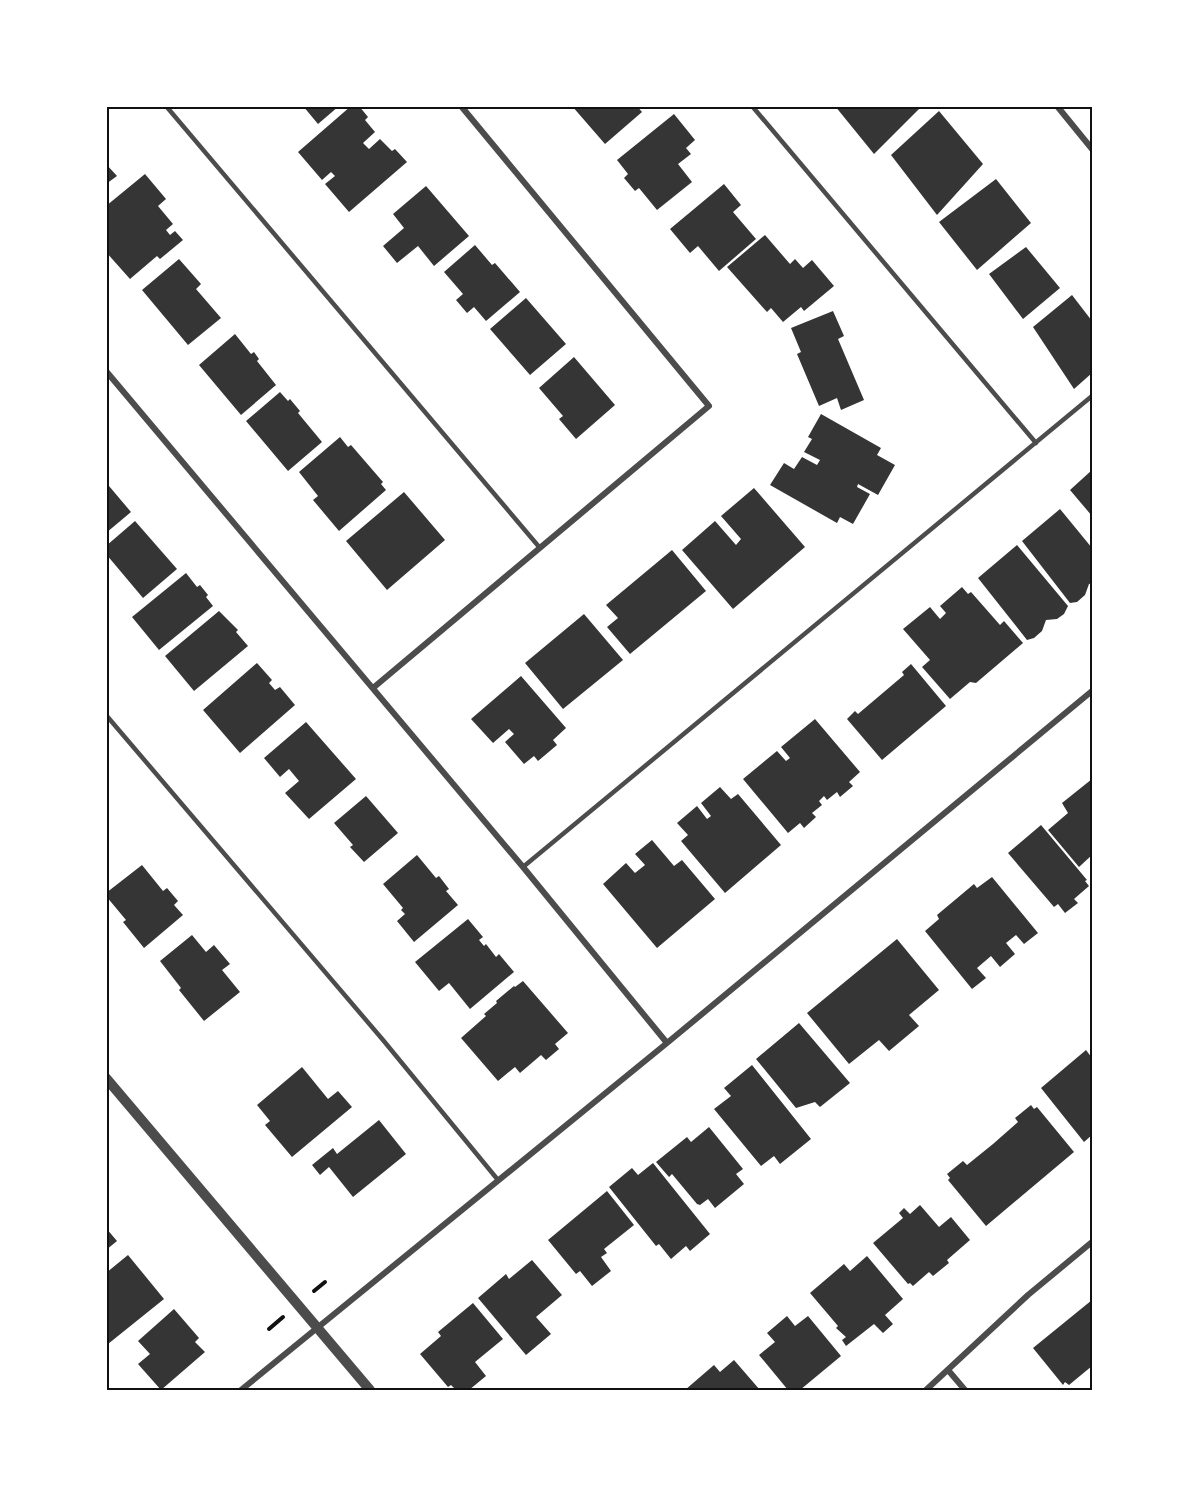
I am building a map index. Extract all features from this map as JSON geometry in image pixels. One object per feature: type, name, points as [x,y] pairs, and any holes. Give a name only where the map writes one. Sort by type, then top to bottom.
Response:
[{"type":"street","points":[[373,688],[709,406],[461,106]]},
{"type":"street","points":[[1057,106],[1092,149]]},
{"type":"street","points":[[106,371],[523,867],[667,1043]]},
{"type":"street","points":[[241,1390],[667,1043],[1092,692]]},
{"type":"street","points":[[106,1078],[370,1390]]},
{"type":"street","points":[[926,1390],[1028,1295],[1092,1242]]},
{"type":"street","points":[[948,1370],[965,1390]]},
{"type":"lane","points":[[166,106],[540,548]]},
{"type":"lane","points":[[752,106],[1036,443]]},
{"type":"lane","points":[[523,867],[1092,396]]},
{"type":"lane","points":[[106,715],[383,1040],[498,1180]]},
{"type":"building","points":[[303,106],[339,106],[318,124]]},
{"type":"building","points":[[351,106],[359,106],[368,117],[365,120],[375,132],[363,143],[369,149],[380,139],[392,151],[395,149],[407,162],[349,212],[325,184],[335,176],[331,172],[322,180],[298,152]]},
{"type":"building","points":[[572,106],[637,106],[642,112],[605,144]]},
{"type":"building","points":[[835,106],[922,106],[874,154]]},
{"type":"building","points":[[939,111],[983,164],[937,215],[891,155]]},
{"type":"building","points":[[674,114],[695,140],[686,148],[691,154],[678,164],[692,182],[657,210],[639,188],[635,191],[624,178],[628,174],[617,160]]},
{"type":"building","points":[[106,164],[117,176],[106,184]]},
{"type":"building","points":[[145,174],[166,199],[158,206],[173,224],[166,230],[170,235],[175,231],[183,240],[160,259],[157,256],[130,279],[106,252],[106,206]]},
{"type":"building","points":[[996,179],[1031,223],[977,270],[939,222]]},
{"type":"building","points":[[724,184],[741,205],[733,212],[756,239],[719,271],[698,246],[690,253],[670,229]]},
{"type":"building","points":[[426,186],[469,236],[434,266],[418,246],[397,263],[383,246],[404,228],[393,214]]},
{"type":"building","points":[[765,235],[790,264],[795,259],[803,268],[812,260],[834,286],[804,311],[801,307],[783,322],[771,308],[767,312],[727,267]]},
{"type":"building","points":[[475,245],[492,265],[495,263],[520,292],[486,321],[474,307],[467,313],[456,300],[463,294],[444,272]]},
{"type":"building","points":[[1026,247],[1060,288],[1023,319],[989,274]]},
{"type":"building","points":[[179,259],[201,284],[196,289],[221,318],[188,345],[142,290]]},
{"type":"building","points":[[1072,295],[1092,321],[1092,373],[1074,389],[1033,327]]},
{"type":"building","points":[[526,298],[566,344],[530,375],[490,329]]},
{"type":"building","points":[[833,311],[844,336],[838,339],[864,400],[841,410],[837,398],[819,406],[797,354],[801,352],[791,328]]},
{"type":"building","points":[[235,334],[251,354],[254,352],[259,359],[257,361],[276,385],[241,415],[199,365]]},
{"type":"building","points":[[574,357],[615,405],[576,439],[559,419],[563,416],[539,388]]},
{"type":"building","points":[[280,392],[288,401],[290,399],[300,411],[298,413],[322,442],[288,471],[246,421]]},
{"type":"building","points":[[821,414],[881,448],[877,455],[895,465],[878,495],[858,484],[857,487],[870,494],[853,524],[840,517],[837,523],[770,485],[784,463],[794,469],[802,457],[817,465],[820,460],[804,452],[812,439],[808,437]]},
{"type":"building","points":[[340,437],[348,447],[351,445],[383,482],[381,484],[386,490],[339,531],[313,500],[318,496],[299,472]]},
{"type":"building","points":[[1092,470],[1092,516],[1070,490]]},
{"type":"building","points":[[109,486],[131,512],[106,533],[106,488]]},
{"type":"building","points":[[754,488],[805,547],[733,609],[682,550],[715,521],[736,545],[741,539],[721,516]]},
{"type":"building","points":[[404,492],[445,540],[387,590],[346,541]]},
{"type":"building","points":[[1060,509],[1092,548],[1092,583],[1089,584],[1085,595],[1077,602],[1070,603],[1022,541]]},
{"type":"building","points":[[135,521],[177,569],[143,598],[106,554],[106,546]]},
{"type":"building","points":[[1017,545],[1068,606],[1064,614],[1057,619],[1046,620],[1042,631],[1034,638],[1027,640],[978,578]]},
{"type":"building","points":[[672,550],[706,591],[630,654],[607,627],[618,618],[606,605]]},
{"type":"building","points":[[186,573],[197,587],[200,585],[213,606],[159,650],[132,617]]},
{"type":"building","points":[[962,587],[968,594],[971,592],[1000,625],[1004,621],[1023,643],[976,683],[970,682],[950,699],[922,667],[930,660],[903,629],[930,607],[940,619],[946,613],[940,606]]},
{"type":"building","points":[[219,611],[238,630],[236,632],[248,646],[194,691],[165,656]]},
{"type":"building","points":[[584,614],[623,660],[563,709],[525,663]]},
{"type":"building","points":[[257,663],[272,680],[269,683],[275,690],[280,687],[295,705],[240,753],[203,710]]},
{"type":"building","points":[[911,664],[946,706],[882,760],[847,719],[855,711],[858,714],[904,675],[902,672]]},
{"type":"building","points":[[521,676],[566,728],[553,740],[557,745],[538,761],[534,756],[524,764],[505,742],[514,734],[509,729],[493,743],[471,719]]},
{"type":"building","points":[[815,719],[860,772],[849,782],[853,786],[840,797],[837,792],[827,800],[824,796],[819,801],[822,805],[812,813],[816,817],[804,828],[800,823],[788,833],[743,779],[777,751],[786,761],[790,758],[781,747]]},
{"type":"building","points":[[306,722],[356,779],[309,819],[285,793],[299,781],[289,769],[280,777],[264,758]]},
{"type":"building","points":[[1092,779],[1092,855],[1079,867],[1048,830],[1068,813],[1062,803]]},
{"type":"building","points":[[720,787],[731,799],[738,794],[781,845],[725,893],[681,841],[688,835],[677,823],[697,806],[707,819],[711,816],[701,803]]},
{"type":"building","points":[[366,796],[398,833],[364,862],[350,847],[353,845],[334,823]]},
{"type":"building","points":[[1041,825],[1087,880],[1085,881],[1089,886],[1074,899],[1078,903],[1065,913],[1058,904],[1054,907],[1008,853]]},
{"type":"building","points":[[652,840],[674,866],[682,860],[715,899],[657,948],[603,884],[626,863],[635,873],[645,865],[635,854]]},
{"type":"building","points":[[417,855],[436,878],[439,876],[449,889],[446,891],[458,905],[414,942],[397,921],[405,914],[401,910],[403,908],[383,884]]},
{"type":"building","points":[[142,865],[163,891],[167,888],[178,901],[174,905],[183,915],[144,948],[123,922],[126,920],[106,896],[106,893]]},
{"type":"building","points":[[992,877],[1038,933],[1024,944],[1016,935],[1006,943],[1015,954],[1000,967],[991,956],[977,968],[986,978],[972,989],[925,931],[939,919],[937,915],[974,884],[977,888]]},
{"type":"building","points":[[468,919],[483,937],[479,940],[484,946],[486,944],[496,957],[499,954],[514,972],[470,1009],[449,983],[439,991],[415,962]]},
{"type":"building","points":[[192,935],[206,952],[214,945],[230,964],[222,970],[240,992],[204,1021],[179,990],[181,988],[160,961]]},
{"type":"building","points":[[897,939],[939,990],[909,1015],[919,1026],[889,1051],[879,1040],[849,1064],[807,1013]]},
{"type":"building","points":[[523,981],[568,1033],[555,1044],[559,1049],[546,1060],[541,1055],[520,1073],[515,1067],[498,1081],[461,1038],[486,1016],[484,1014],[497,1003],[496,1001]]},
{"type":"building","points":[[799,1023],[850,1083],[820,1107],[815,1102],[796,1108],[756,1059]]},
{"type":"building","points":[[1086,1050],[1092,1058],[1092,1135],[1084,1142],[1041,1088]]},
{"type":"building","points":[[752,1065],[811,1139],[780,1164],[774,1156],[761,1166],[714,1109],[731,1096],[724,1088]]},
{"type":"building","points":[[302,1067],[328,1099],[338,1091],[352,1107],[292,1157],[265,1125],[270,1121],[257,1105]]},
{"type":"building","points":[[1031,1105],[1034,1109],[1037,1107],[1074,1152],[986,1226],[948,1180],[950,1178],[947,1174],[963,1161],[967,1165],[993,1144],[1018,1122],[1015,1118]]},
{"type":"building","points":[[379,1120],[406,1154],[353,1197],[329,1167],[320,1175],[312,1165],[333,1148],[337,1154]]},
{"type":"building","points":[[709,1127],[743,1169],[736,1174],[744,1184],[715,1208],[708,1199],[700,1205],[697,1204],[672,1174],[669,1177],[656,1162],[687,1137],[691,1142]]},
{"type":"building","points":[[653,1163],[710,1234],[690,1251],[686,1246],[671,1259],[659,1244],[656,1246],[609,1187],[632,1168],[638,1175]]},
{"type":"building","points":[[607,1191],[634,1225],[604,1249],[607,1253],[601,1257],[611,1271],[592,1286],[580,1271],[576,1274],[548,1240]]},
{"type":"building","points":[[920,1205],[939,1227],[951,1217],[970,1240],[947,1260],[949,1263],[933,1276],[929,1272],[913,1286],[908,1284],[873,1243],[903,1218],[899,1213],[904,1208],[910,1214]]},
{"type":"building","points":[[106,1228],[117,1241],[106,1250]]},
{"type":"building","points":[[128,1255],[164,1299],[108,1344],[106,1342],[106,1273]]},
{"type":"building","points":[[867,1256],[903,1299],[885,1315],[893,1324],[883,1333],[874,1324],[846,1346],[842,1340],[846,1337],[836,1328],[838,1326],[810,1293],[844,1264],[850,1271]]},
{"type":"building","points":[[532,1260],[562,1295],[536,1317],[551,1334],[526,1355],[478,1298],[506,1274],[509,1279]]},
{"type":"building","points":[[1092,1300],[1092,1366],[1069,1385],[1065,1382],[1063,1385],[1033,1348]]},
{"type":"building","points":[[473,1303],[503,1339],[475,1362],[486,1376],[469,1390],[456,1390],[451,1385],[448,1387],[420,1354],[441,1336],[438,1332]]},
{"type":"building","points":[[174,1309],[199,1338],[195,1342],[205,1352],[161,1390],[138,1364],[150,1354],[138,1341]]},
{"type":"building","points":[[787,1316],[795,1326],[808,1316],[841,1356],[800,1390],[788,1390],[759,1355],[775,1342],[767,1333]]},
{"type":"building","points":[[734,1360],[760,1390],[685,1390],[714,1365],[720,1372]]}]
